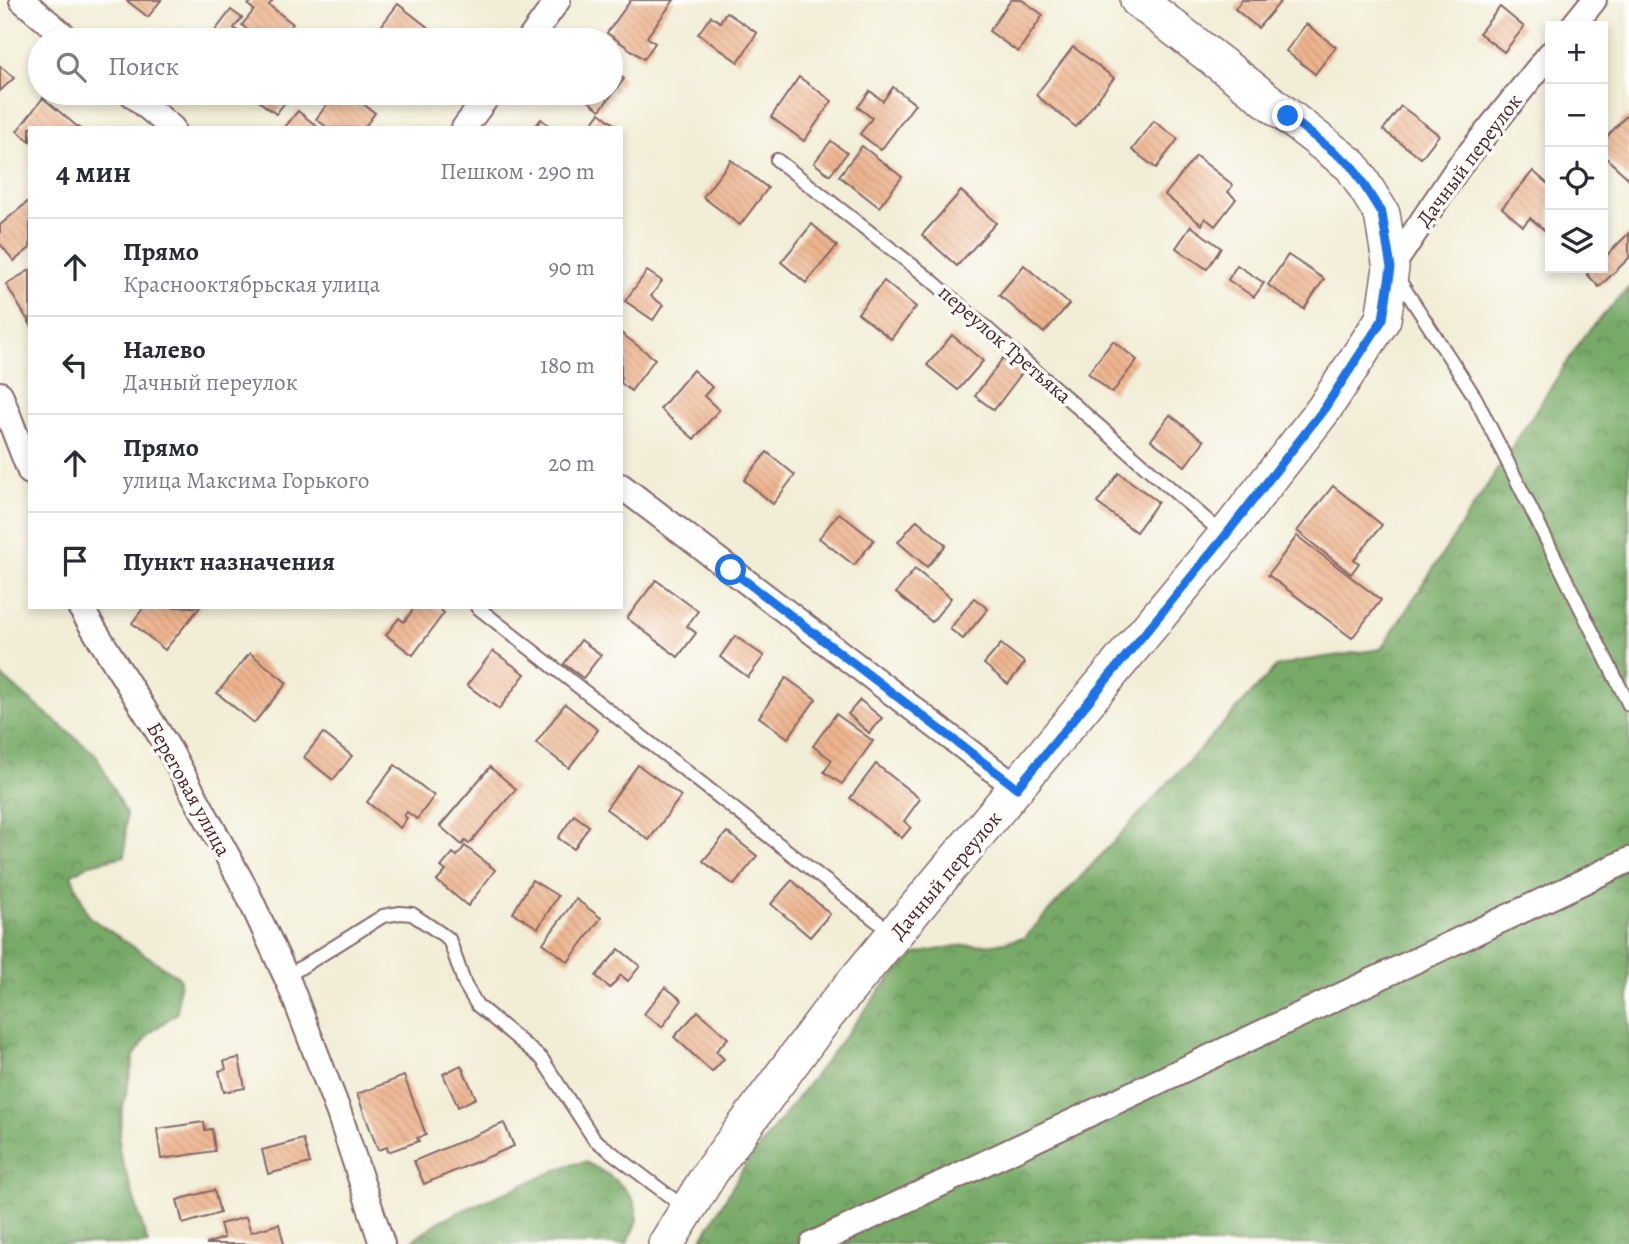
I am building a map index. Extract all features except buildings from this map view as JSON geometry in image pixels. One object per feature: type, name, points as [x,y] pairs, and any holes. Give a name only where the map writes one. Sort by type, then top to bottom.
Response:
[{"type":"main road","name":"Дачный переулок","points":[[666,1244],[712,1170],[827,1015],[896,936],[1225,536],[1324,409],[1383,319],[1391,268],[1382,214],[1352,166],[1138,0]]},
{"type":"street","points":[[22,0],[55,28]]},
{"type":"street","points":[[538,28],[558,0]]},
{"type":"street","points":[[1577,21],[1594,0]]},
{"type":"street","name":"Дачный переулок","points":[[1391,268],[1457,169],[1545,60]]},
{"type":"street","points":[[145,105],[170,126]]},
{"type":"street","points":[[465,126],[481,105]]},
{"type":"street","points":[[0,394],[28,467]]},
{"type":"street","points":[[623,488],[1017,788]]},
{"type":"street","name":"Береговая улица","points":[[81,609],[170,751],[245,888],[286,977],[339,1113],[382,1244]]},
{"type":"street","points":[[813,1244],[1629,860]]},
{"type":"lane","name":"переулок Третьяка","points":[[777,160],[939,287],[1225,536]]},
{"type":"lane","points":[[1391,268],[1475,397],[1629,705]]},
{"type":"lane","points":[[480,609],[896,936]]},
{"type":"lane","points":[[286,977],[383,916],[400,913],[422,919],[454,944],[465,985],[477,1005],[542,1059],[594,1139],[687,1210]]},
{"type":"green space","points":[[1629,287],[1629,1244],[699,1244],[744,1167],[886,983],[916,954],[1024,938],[1276,667],[1381,649],[1584,336]]},
{"type":"green space","points":[[0,675],[96,755],[126,814],[125,856],[90,864],[71,875],[89,917],[180,978],[177,1013],[150,1033],[134,1056],[121,1116],[119,1150],[148,1244],[0,1244]]},
{"type":"green space","points":[[585,1162],[619,1183],[632,1198],[637,1220],[627,1244],[413,1244],[414,1239],[443,1219],[569,1165]]},
{"type":"route","points":[[731,570],[1017,788],[1225,536],[1324,409],[1383,319],[1391,268],[1382,214],[1352,166],[1288,116]]}]
